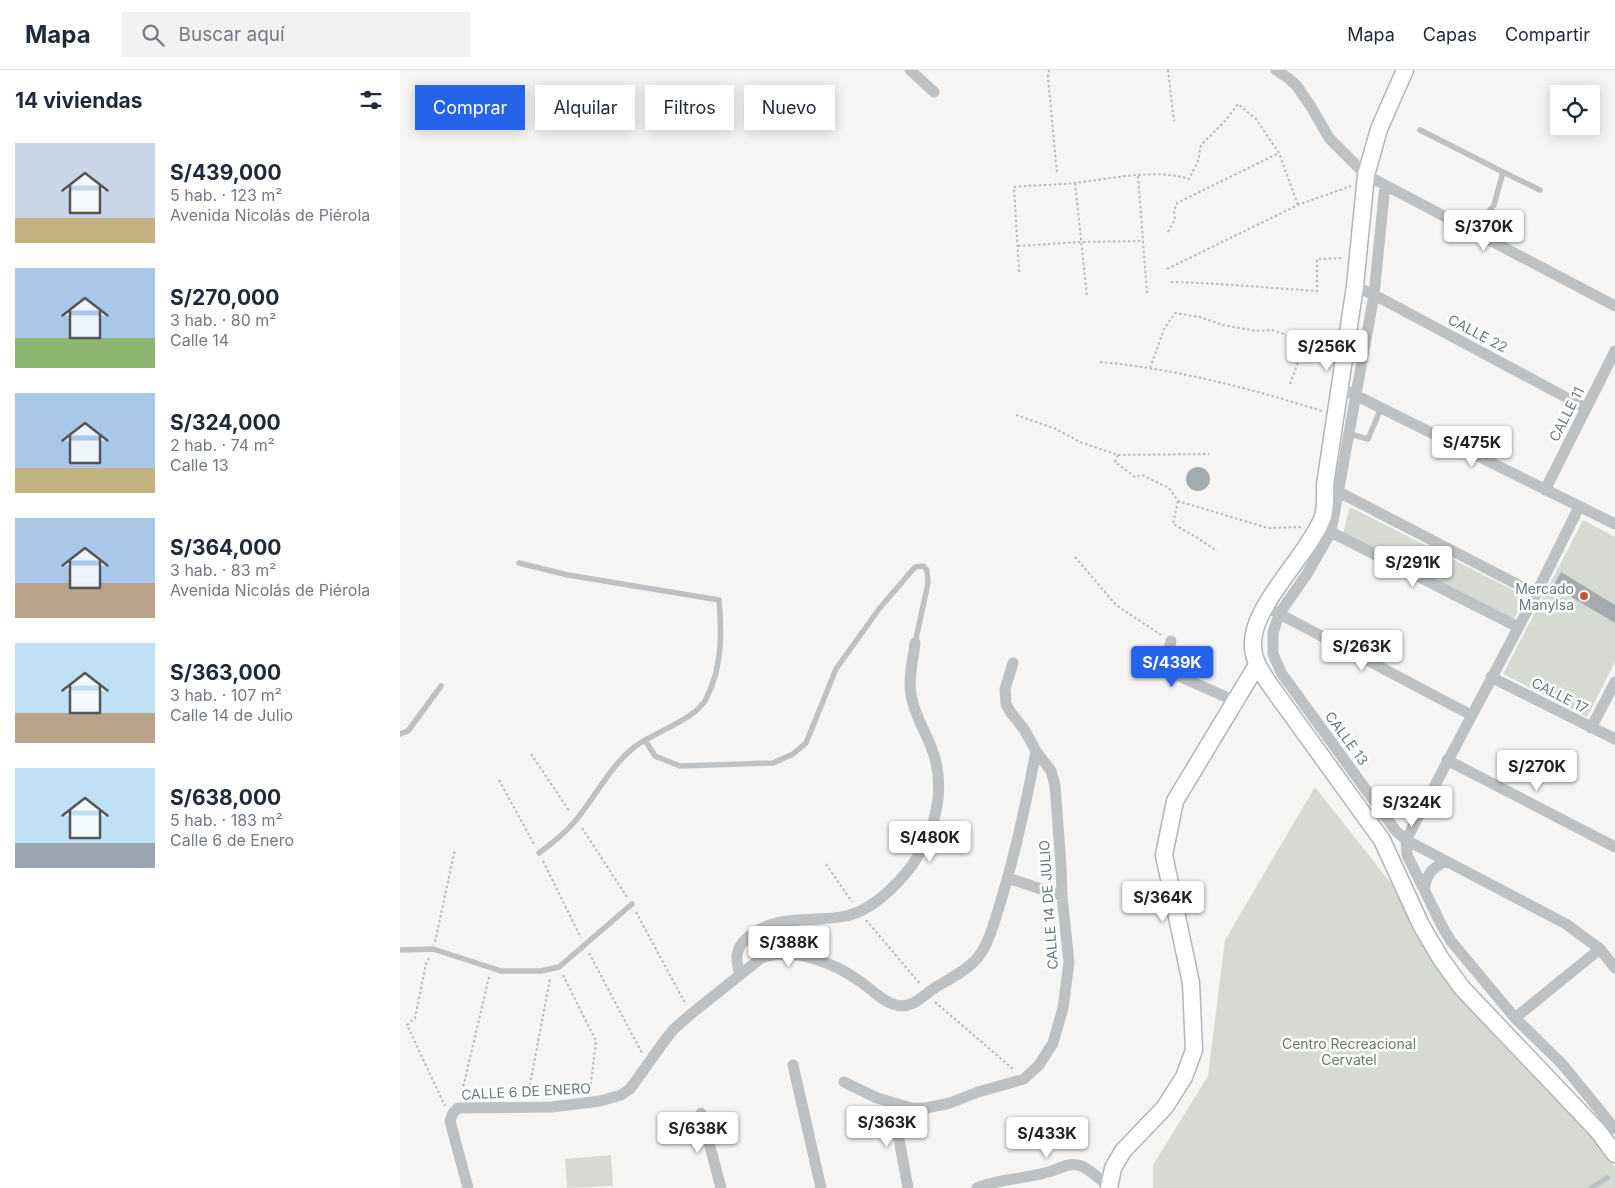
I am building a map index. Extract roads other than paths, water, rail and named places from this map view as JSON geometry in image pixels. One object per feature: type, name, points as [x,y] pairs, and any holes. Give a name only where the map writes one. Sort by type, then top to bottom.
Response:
[{"type":"street","points":[[910,70],[934,92]]},
{"type":"street","points":[[1276,70],[1296,86],[1310,105],[1329,138],[1366,178],[1385,185],[1615,306]]},
{"type":"street","points":[[1405,70],[1379,129],[1366,178],[1355,286],[1345,358],[1350,434],[1323,517],[1325,529],[1272,610],[1257,624],[1252,643],[1258,665],[1270,685],[1382,840],[1421,925],[1441,959],[1462,988],[1598,1131],[1615,1154]]},
{"type":"street","points":[[1332,488],[1337,415],[1348,391],[1374,295],[1385,185]]},
{"type":"street","name":"CALLE 22","points":[[1355,286],[1586,408]]},
{"type":"street","name":"CALLE 11","points":[[1545,490],[1615,351]]},
{"type":"street","points":[[1348,391],[1615,524]]},
{"type":"street","points":[[1332,488],[1536,594]]},
{"type":"street","points":[[1579,507],[1536,594],[1406,840],[1407,855],[1451,941],[1515,1018],[1562,1064],[1615,1129]]},
{"type":"street","points":[[1325,529],[1518,627]]},
{"type":"street","points":[[1272,610],[1471,715]]},
{"type":"street","name":"CALLE 13","points":[[1272,610],[1273,654],[1282,674],[1396,831],[1406,840],[1566,924],[1600,949],[1615,968]]},
{"type":"street","points":[[1170,641],[1163,669],[1235,701]]},
{"type":"street","points":[[740,974],[736,961],[738,948],[758,930],[775,923],[839,917],[859,912],[892,888],[911,867],[924,846],[936,811],[938,781],[936,760],[916,715],[911,694],[910,672],[915,643]]},
{"type":"street","name":"CALLE 14 DE JULIO","points":[[900,1105],[912,1108],[926,1108],[950,1103],[978,1092],[1024,1079],[1032,1073],[1054,1043],[1063,1008],[1069,962],[1062,896],[1055,785],[1052,771],[1036,752],[1022,725],[1008,709],[1005,700],[1006,683],[1013,663]]},
{"type":"street","points":[[977,1188],[988,1183],[1035,1175],[1070,1165],[1085,1167],[1109,1187],[1113,1168],[1123,1152],[1165,1107],[1184,1077],[1194,1050],[1191,983],[1164,855],[1175,801],[1258,665]]},
{"type":"street","name":"CALLE 17","points":[[1491,677],[1615,739]]},
{"type":"street","points":[[1591,728],[1615,682]]},
{"type":"street","name":"CALLE 6 DE ENERO","points":[[468,1188],[458,1146],[452,1131],[454,1112],[588,1104],[621,1095],[630,1089],[665,1040],[691,1014],[761,958],[774,955],[794,955],[818,960],[847,972],[895,1005],[915,1003],[968,966],[979,956],[990,935],[1008,878],[1036,752]]},
{"type":"street","points":[[1448,760],[1615,847]]},
{"type":"street","points":[[1424,889],[1427,877],[1432,869],[1446,861]]},
{"type":"street","points":[[1008,878],[1062,896]]},
{"type":"street","points":[[1515,1018],[1600,949]]},
{"type":"street","points":[[793,1065],[821,1188]]},
{"type":"street","points":[[844,1082],[877,1098],[900,1105],[898,1139],[908,1188]]},
{"type":"street","points":[[701,1113],[721,1188]]},
{"type":"lane","points":[[1420,130],[1540,190]]},
{"type":"lane","points":[[1473,231],[1494,205],[1503,172]]},
{"type":"lane","points":[[1350,434],[1368,440],[1381,408]]},
{"type":"lane","points":[[519,563],[568,575],[719,600],[722,629],[717,671],[707,699],[696,713],[633,748],[612,771],[576,820],[557,841],[539,853]]},
{"type":"lane","points":[[646,740],[655,756],[680,766],[774,762],[793,754],[806,743],[836,669],[879,609],[915,567],[923,566],[927,570],[928,583],[915,643]]},
{"type":"lane","points":[[400,734],[408,731],[440,686]]},
{"type":"lane","points":[[400,950],[433,949],[501,971],[540,971],[556,967],[632,904]]},
{"type":"lane","points":[[1591,1188],[1607,1178]]},
{"type":"place","name":"Mercado Manylsa","points":[[1584,596]]},
{"type":"park label","name":"Centro Recreacional Cervatel","points":[[1349,1052]]}]
